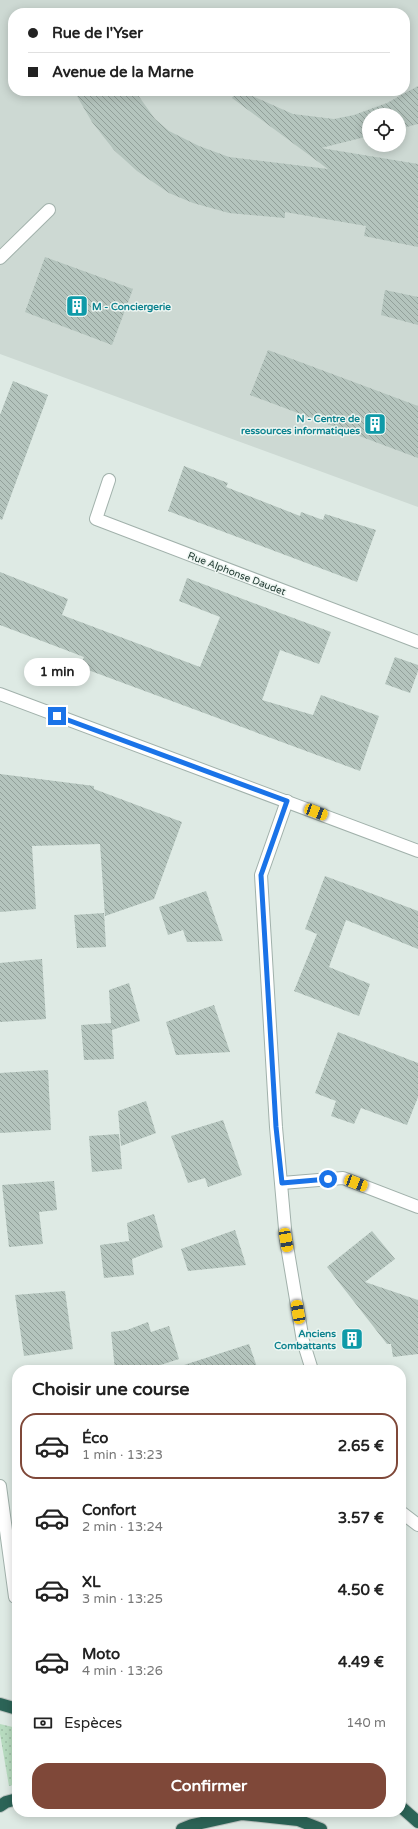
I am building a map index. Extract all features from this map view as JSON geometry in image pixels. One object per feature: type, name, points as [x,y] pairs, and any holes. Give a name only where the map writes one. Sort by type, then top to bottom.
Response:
[{"type":"highway","points":[[0,1704],[12,1708]]},
{"type":"highway","points":[[0,1806],[12,1800]]},
{"type":"highway","points":[[406,1811],[418,1822]]},
{"type":"highway","points":[[182,1829],[192,1825],[228,1817]]},
{"type":"highway","points":[[270,1817],[298,1820],[321,1829]]},
{"type":"street","points":[[0,258],[49,210]]},
{"type":"street","name":"Rue Alphonse Daudet","points":[[109,480],[96,519],[418,642]]},
{"type":"street","points":[[0,694],[418,851]]},
{"type":"street","points":[[287,801],[261,875],[276,1127],[286,1240],[303,1341],[310,1365]]},
{"type":"street","points":[[282,1183],[343,1178],[418,1206]]},
{"type":"street","points":[[0,1486],[12,1569]]},
{"type":"street","points":[[406,1516],[418,1525]]},
{"type":"shaded area","points":[[0,0],[418,0],[418,507],[0,354]]},
{"type":"green space","points":[[0,1724],[12,1727],[12,1785],[9,1786],[0,1734]]},
{"type":"building","points":[[418,86],[418,124],[406,127],[406,108],[373,108],[400,96],[410,96],[410,90]]},
{"type":"building","points":[[77,96],[139,96],[155,119],[169,131],[199,146],[229,157],[328,169],[232,98],[233,96],[252,96],[293,114],[334,119],[362,112],[362,138],[321,148],[418,164],[418,247],[364,236],[366,226],[285,212],[285,218],[229,213],[193,203],[169,193],[137,171],[114,150],[92,122]]},
{"type":"building","name":"M - Conciergerie","points":[[45,257],[133,289],[112,345],[25,312]]},
{"type":"building","points":[[385,290],[418,297],[418,325],[381,315]]},
{"type":"building","points":[[268,350],[418,406],[418,458],[250,395]]},
{"type":"building","points":[[13,381],[48,395],[2,520],[0,519],[0,415]]},
{"type":"building","points":[[184,466],[228,483],[226,487],[300,516],[301,512],[323,520],[325,514],[376,530],[357,582],[168,511]]},
{"type":"building","points":[[0,572],[68,599],[62,615],[200,667],[220,617],[179,601],[187,578],[331,632],[319,664],[280,650],[262,700],[313,715],[321,695],[379,716],[360,771],[80,667],[84,657],[0,625]]},
{"type":"building","points":[[395,657],[418,665],[418,671],[410,693],[385,684]]},
{"type":"building","points":[[0,774],[94,786],[94,789],[182,822],[154,899],[105,916],[100,844],[32,846],[36,909],[0,912]]},
{"type":"building","points":[[325,876],[418,911],[418,949],[346,920],[329,967],[370,984],[359,1016],[294,991],[317,934],[305,929]]},
{"type":"building","points":[[206,891],[223,941],[187,942],[183,930],[168,935],[159,907]]},
{"type":"building","points":[[104,913],[106,947],[77,948],[74,915]]},
{"type":"building","points":[[42,959],[46,1019],[0,1022],[0,963]]},
{"type":"building","points":[[129,983],[140,1021],[112,1030],[114,1059],[84,1060],[81,1025],[111,1023],[109,990]]},
{"type":"building","points":[[214,1005],[230,1052],[176,1055],[166,1022]]},
{"type":"building","points":[[338,1032],[418,1063],[418,1097],[407,1125],[361,1108],[354,1124],[331,1116],[336,1101],[315,1093]]},
{"type":"building","points":[[48,1070],[51,1130],[0,1133],[0,1073]]},
{"type":"building","points":[[146,1101],[156,1133],[121,1146],[118,1111]]},
{"type":"building","points":[[223,1120],[242,1175],[208,1187],[205,1178],[188,1183],[171,1136]]},
{"type":"building","points":[[119,1134],[122,1169],[92,1172],[89,1136]]},
{"type":"building","points":[[54,1181],[57,1210],[39,1212],[43,1244],[9,1247],[2,1185]]},
{"type":"building","points":[[154,1214],[163,1247],[132,1259],[134,1275],[104,1278],[100,1245],[129,1241],[130,1248],[127,1223]]},
{"type":"building","points":[[235,1230],[246,1265],[188,1271],[181,1249]]},
{"type":"building","points":[[372,1231],[395,1259],[365,1282],[418,1300],[418,1354],[393,1357],[391,1344],[387,1344],[327,1267]]},
{"type":"building","points":[[65,1291],[73,1349],[24,1356],[15,1295]]},
{"type":"building","points":[[148,1322],[151,1332],[169,1326],[179,1359],[160,1365],[114,1365],[111,1332],[127,1330]]},
{"type":"building","points":[[249,1344],[256,1365],[184,1365]]},
{"type":"place","name":"M - Conciergerie","points":[[77,306]]},
{"type":"place","name":"N - Centre de ressources informatiques","points":[[375,424]]},
{"type":"place","name":"Anciens Combattants","points":[[352,1339]]},
{"type":"route","points":[[57,716],[287,801],[261,875],[276,1127],[282,1183],[328,1179]]}]
